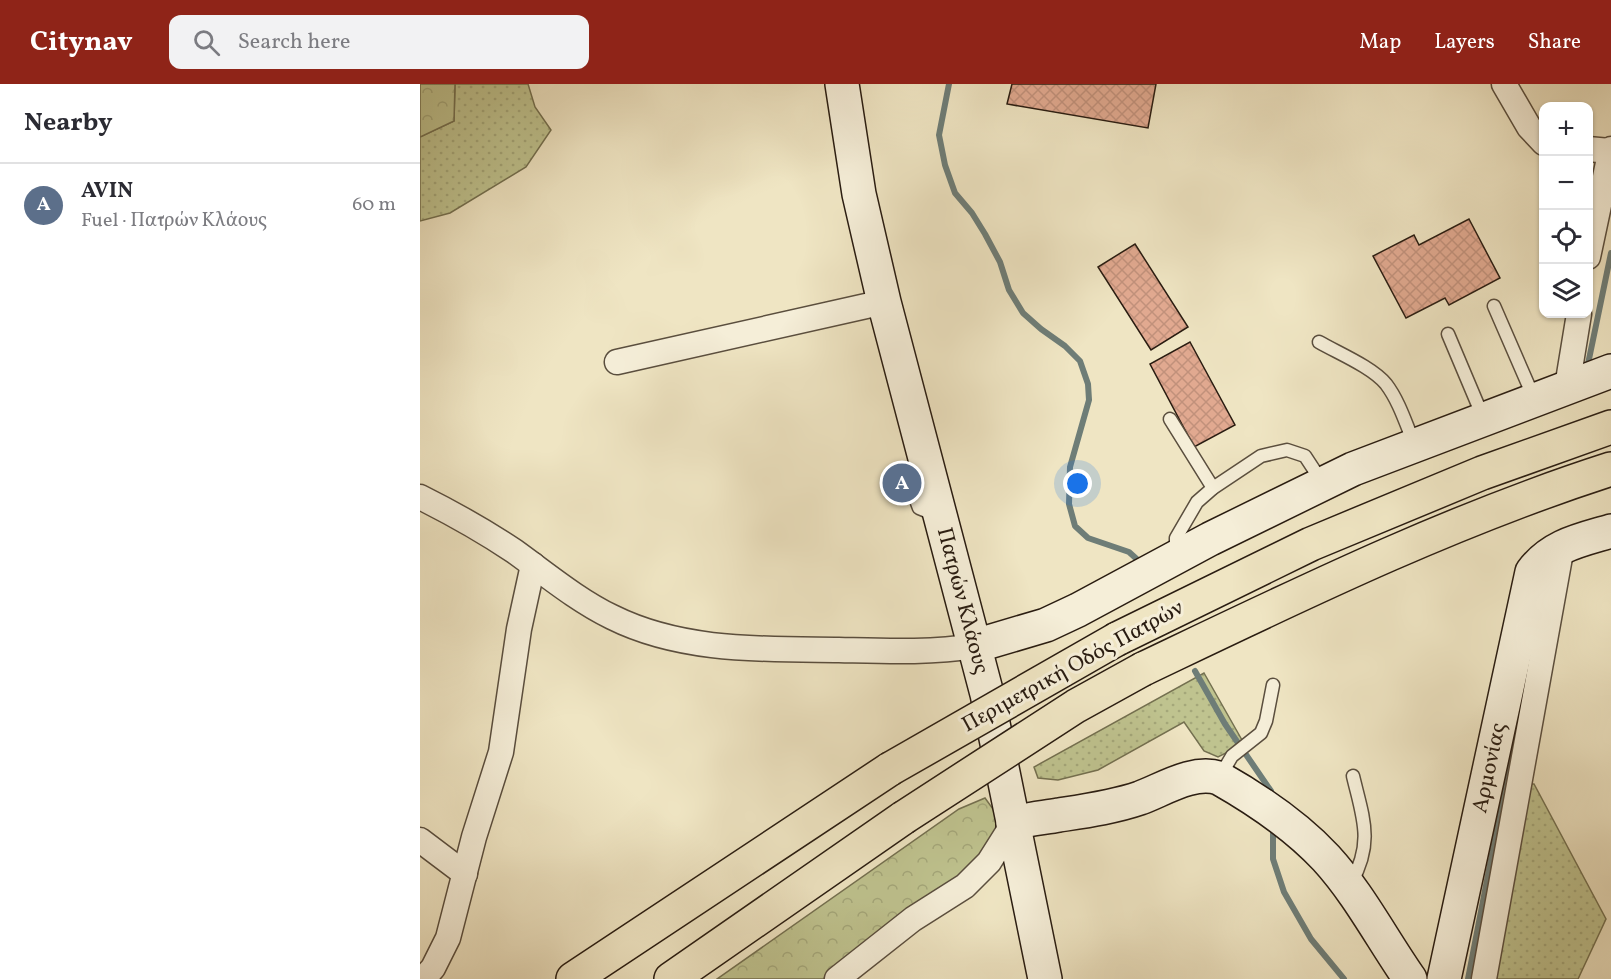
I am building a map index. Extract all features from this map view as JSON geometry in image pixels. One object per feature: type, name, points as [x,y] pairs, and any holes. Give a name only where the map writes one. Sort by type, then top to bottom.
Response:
[{"type":"highway","name":"Περιμετρική Οδός Πατρών","points":[[573,979],[890,769],[1117,639],[1311,544],[1482,473],[1598,431]]},
{"type":"highway","name":"Περιμετρική Οδός Πατρών","points":[[671,979],[903,818],[1076,706],[1143,669],[1333,579],[1484,514],[1596,474]]},
{"type":"street","name":"Πατρών Κλάους","points":[[842,84],[856,182],[884,302],[987,694],[1044,979]]},
{"type":"street","points":[[1504,84],[1529,127],[1539,138]]},
{"type":"street","points":[[1593,149],[1611,150],[1593,234]]},
{"type":"street","points":[[616,362],[884,302]]},
{"type":"street","points":[[1567,387],[1578,318]]},
{"type":"street","points":[[420,497],[486,533],[580,598],[624,623],[662,634],[719,646],[766,649],[914,651],[975,646],[1046,625],[1323,483],[1415,444],[1611,371]]},
{"type":"street","points":[[1484,979],[1552,552],[1611,531]]},
{"type":"street","name":"Αρμονίας","points":[[1444,979],[1532,572],[1552,552]]},
{"type":"street","points":[[423,979],[433,968],[448,938],[474,837],[501,752],[519,629],[533,565]]},
{"type":"street","points":[[837,979],[914,919],[965,886],[988,862],[1013,824],[1028,819],[1137,799],[1197,776],[1209,775],[1226,766],[1268,810],[1326,858],[1349,886],[1410,979]]},
{"type":"street","points":[[420,840],[465,874]]},
{"type":"lane","points":[[1494,306],[1534,399]]},
{"type":"lane","points":[[1448,334],[1484,418]]},
{"type":"lane","points":[[1319,342],[1368,370],[1385,383],[1398,405],[1415,444]]},
{"type":"lane","points":[[1170,419],[1213,488]]},
{"type":"lane","points":[[1177,557],[1176,538],[1197,502],[1213,488],[1261,456],[1287,450],[1305,456],[1323,483]]},
{"type":"lane","points":[[1226,766],[1259,736],[1264,728],[1273,685]]},
{"type":"lane","points":[[1349,886],[1364,854],[1366,834],[1353,776]]},
{"type":"green space","points":[[420,84],[455,84],[454,121],[420,137]]},
{"type":"green space","points":[[455,84],[528,84],[535,107],[551,130],[526,167],[450,213],[420,221],[420,137],[454,121]]},
{"type":"green space","points":[[1204,673],[1242,740],[1230,751],[1218,757],[1204,751],[1184,722],[1098,770],[1058,780],[1038,778],[1034,767]]},
{"type":"green space","points":[[1528,784],[1534,784],[1606,919],[1578,979],[1494,979]]},
{"type":"green space","points":[[985,798],[993,809],[1000,833],[963,876],[898,920],[823,979],[717,979],[959,809]]},
{"type":"building","points":[[1012,84],[1156,84],[1148,128],[1007,104]]},
{"type":"building","points":[[1469,219],[1500,278],[1449,305],[1445,298],[1406,318],[1373,256],[1414,235],[1419,245]]},
{"type":"building","points":[[1135,244],[1188,327],[1151,350],[1098,267]]},
{"type":"building","points":[[1190,342],[1235,425],[1194,447],[1150,364]]},
{"type":"waterway","points":[[949,84],[939,135],[945,165],[955,193],[972,213],[985,234],[1000,262],[1009,290],[1023,313],[1065,346],[1080,361],[1088,384],[1089,400],[1070,467],[1069,504],[1075,526],[1088,538],[1129,552],[1140,562]]},
{"type":"waterway","points":[[1588,364],[1611,253]]},
{"type":"waterway","points":[[1195,671],[1225,724],[1271,791],[1272,798]]},
{"type":"waterway","points":[[1468,979],[1525,683]]},
{"type":"waterway","points":[[1273,826],[1273,859],[1284,892],[1311,939],[1344,979]]},
{"type":"place","name":"AVIN","points":[[902,483]]}]
